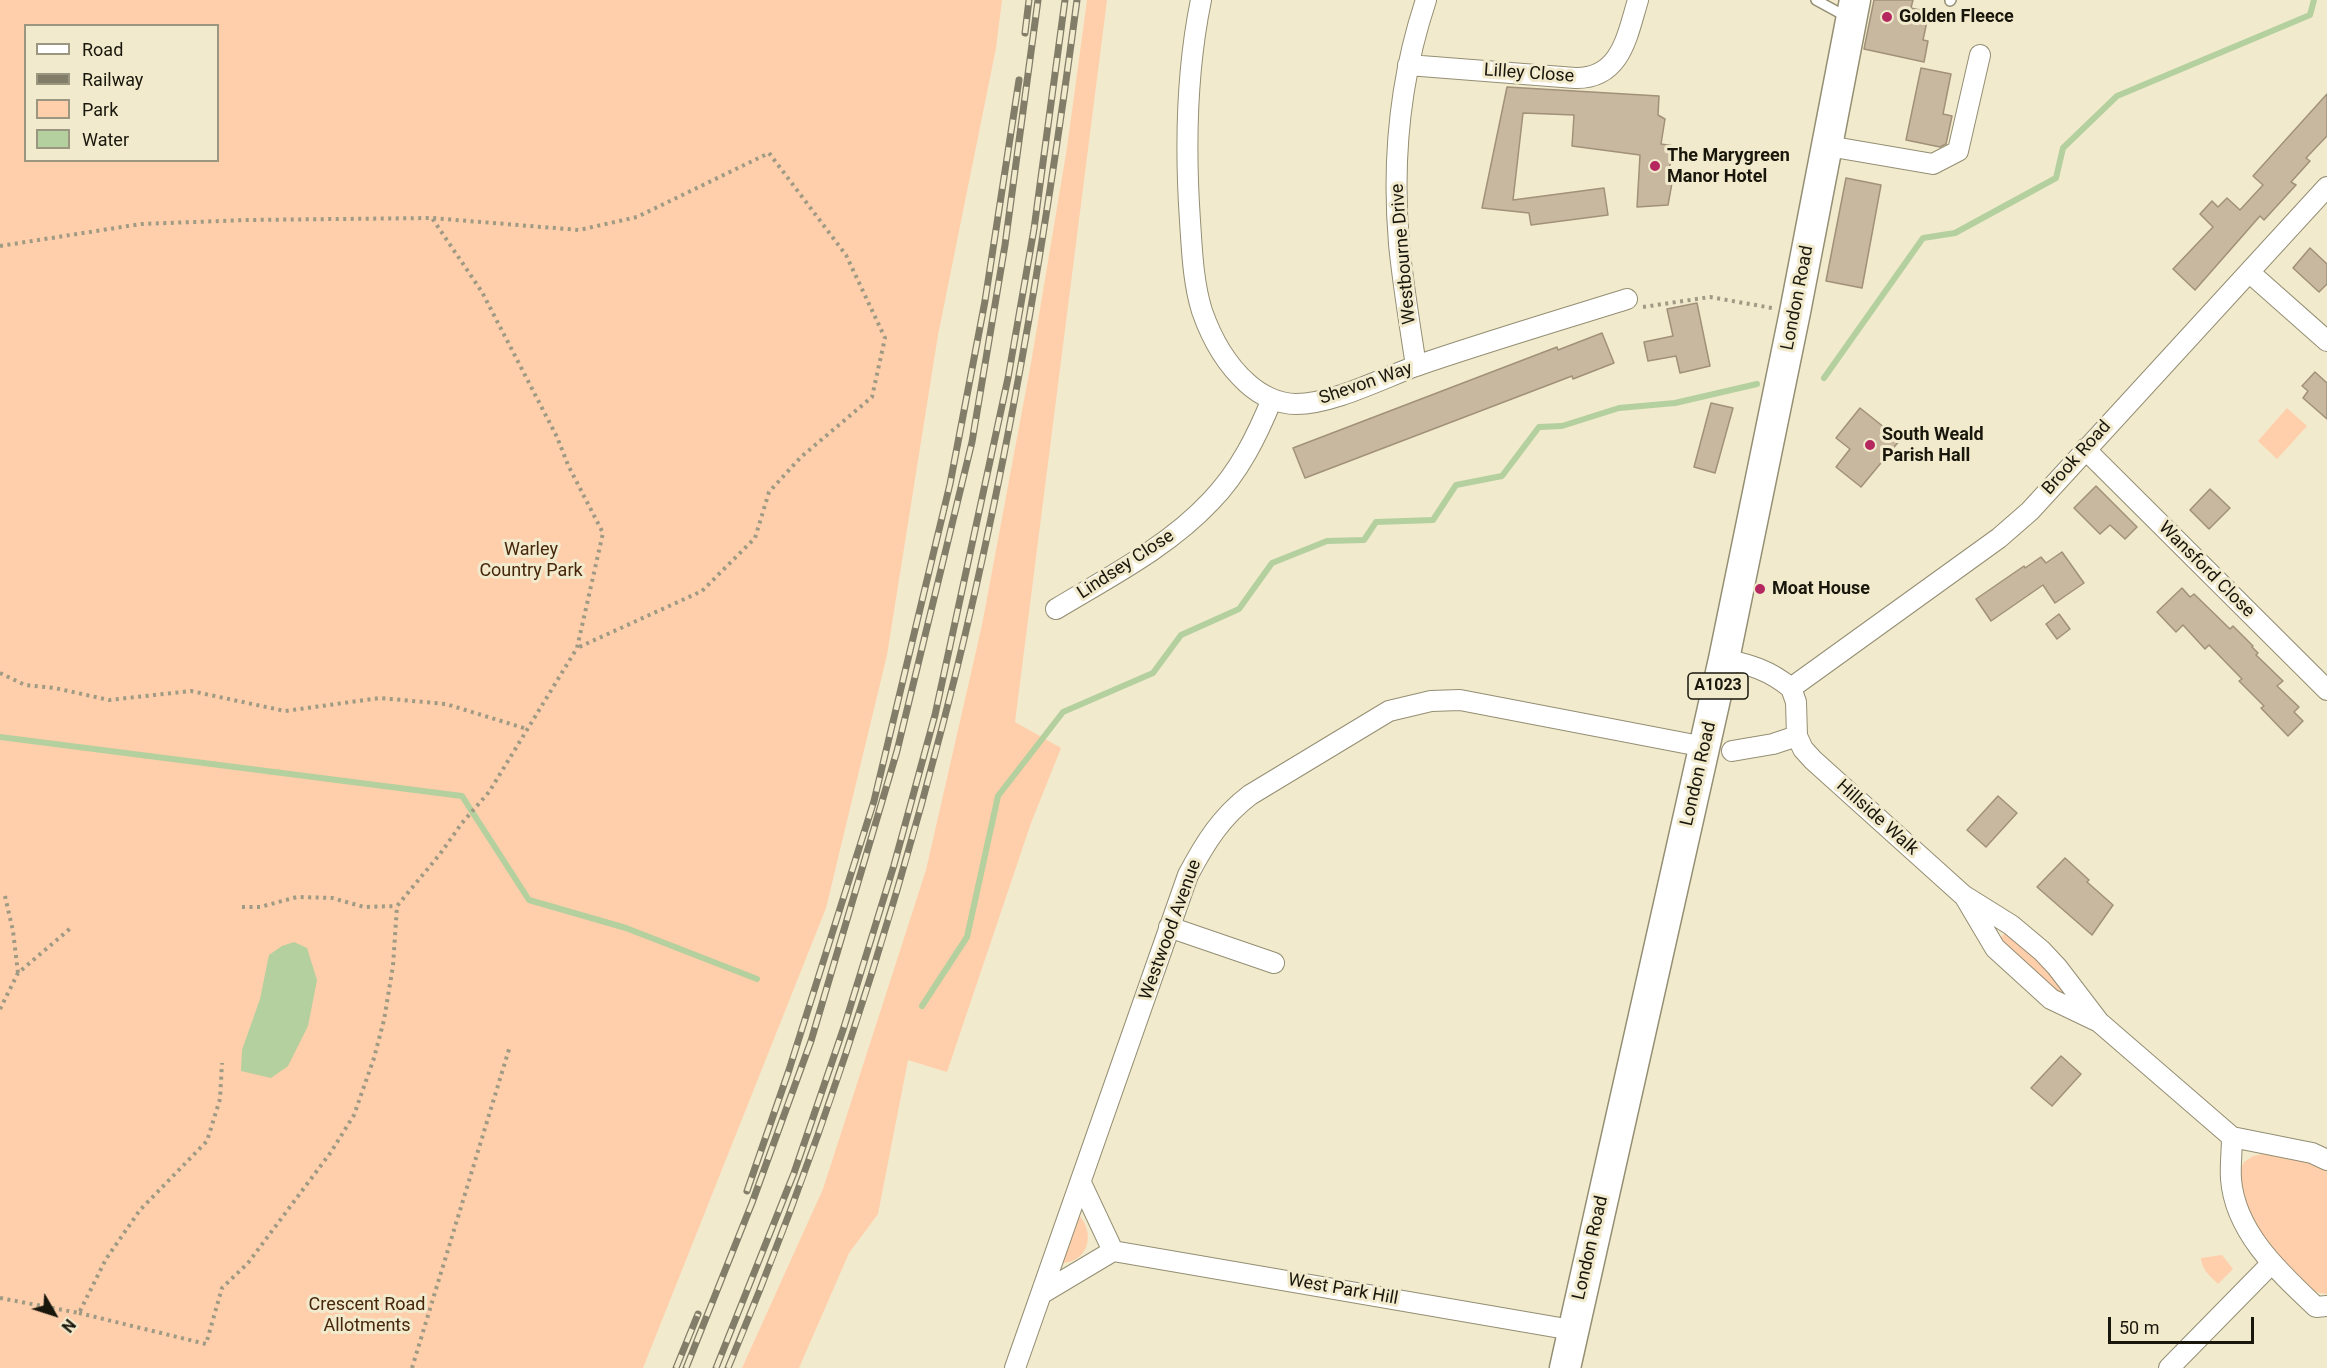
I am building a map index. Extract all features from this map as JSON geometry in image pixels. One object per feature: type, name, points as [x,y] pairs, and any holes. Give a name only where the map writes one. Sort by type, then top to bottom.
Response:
[{"type":"main road","name":"London Road","points":[[1565,1368],[1572,1330],[1719,749],[1724,659],[1828,146],[1853,10]]},
{"type":"street","name":"Shevon Way","points":[[1201,0],[1190,78],[1188,116],[1187,172],[1192,256],[1202,309],[1210,332],[1223,355],[1239,376],[1257,393],[1293,404],[1315,403],[1416,366],[1628,298]]},
{"type":"street","name":"Westbourne Drive","points":[[1416,366],[1399,245],[1396,183],[1400,122],[1408,65],[1426,0]]},
{"type":"street","name":"Lilley Close","points":[[1408,65],[1575,78],[1596,77],[1614,63],[1620,53],[1638,0]]},
{"type":"street","points":[[1828,146],[1933,164],[1958,151],[1980,55]]},
{"type":"street","name":"Brook Road","points":[[1791,688],[1999,538],[2030,511],[2327,187]]},
{"type":"street","points":[[2249,272],[2327,341]]},
{"type":"street","name":"Lindsey Close","points":[[1056,609],[1153,550],[1211,501],[1237,468],[1251,445],[1272,399]]},
{"type":"street","name":"Wansford Close","points":[[2085,449],[2327,690]]},
{"type":"street","points":[[1719,749],[1773,744],[1797,736],[1796,702],[1791,688],[1775,675],[1750,664],[1724,659]]},
{"type":"street","name":"Westwood Avenue","points":[[1015,1368],[1188,875],[1216,827],[1233,809],[1251,795],[1389,711],[1431,701],[1460,700],[1719,749]]},
{"type":"street","name":"Hillside Walk","points":[[1797,736],[1803,749],[1813,760],[1963,895],[2011,925],[2042,951],[2099,1022],[2232,1137],[2312,1153],[2327,1160]]},
{"type":"street","name":"Hillside Walk","points":[[1963,895],[1995,948],[2051,999],[2099,1022]]},
{"type":"street","points":[[1169,927],[1274,963]]},
{"type":"street","points":[[2232,1137],[2231,1180],[2241,1217],[2271,1264],[2316,1306],[2327,1306]]},
{"type":"street","points":[[1041,1294],[1113,1251],[1081,1183]]},
{"type":"street","name":"West Park Hill","points":[[1113,1251],[1572,1330]]},
{"type":"street","points":[[2169,1368],[2271,1264]]},
{"type":"lane","points":[[1816,0],[1853,10]]},
{"type":"path","points":[[0,246],[141,224],[432,218],[579,230],[637,217],[770,153],[846,255],[885,338],[872,397],[801,457],[769,492],[755,538],[702,591],[577,648]]},
{"type":"path","points":[[0,1298],[79,1313],[206,1344],[222,1288],[248,1263],[331,1152],[354,1115],[374,1058],[384,1020],[393,966],[397,906],[489,792],[577,648],[603,533],[482,292],[432,218]]},
{"type":"path","points":[[1628,298],[1633,309],[1710,297],[1795,312]]},
{"type":"path","points":[[0,673],[25,685],[55,688],[109,699],[190,691],[285,711],[380,698],[446,704],[527,729]]},
{"type":"path","points":[[5,897],[13,931],[18,974]]},
{"type":"path","points":[[242,907],[260,907],[297,897],[332,898],[364,907],[397,906]]},
{"type":"path","points":[[0,1009],[18,974],[72,927]]},
{"type":"path","points":[[412,1368],[510,1046]]},
{"type":"path","points":[[79,1313],[106,1259],[140,1210],[207,1141],[220,1099],[222,1063]]},
{"type":"green space","name":"Warley Country Park","points":[[0,0],[1002,0],[996,48],[938,335],[887,655],[826,908],[643,1368],[0,1368]]},
{"type":"green space","points":[[1087,0],[1107,0],[1015,722],[1061,748],[1031,823],[947,1072],[908,1060],[878,1214],[849,1253],[799,1368],[742,1368],[823,1189],[926,870],[982,625],[1031,363],[1067,148]]},
{"type":"green space","points":[[2287,408],[2307,426],[2277,459],[2258,441]]},
{"type":"green space","points":[[2005,933],[2065,981],[2077,1007],[2016,960],[2000,938]]},
{"type":"green space","points":[[2268,1153],[2291,1155],[2327,1169],[2327,1294],[2315,1292],[2301,1284],[2268,1247],[2244,1208],[2240,1170],[2244,1162],[2253,1156]]},
{"type":"green space","points":[[1078,1214],[1087,1230],[1087,1246],[1078,1258],[1060,1263]]},
{"type":"green space","points":[[2222,1255],[2233,1269],[2218,1284],[2205,1269],[2201,1258]]},
{"type":"water","points":[[294,942],[307,948],[317,980],[308,1026],[288,1066],[271,1078],[241,1071],[242,1050],[260,999],[269,955],[282,946]]},
{"type":"building","points":[[1874,0],[1913,0],[1911,8],[1929,12],[1923,40],[1928,41],[1924,62],[1864,49]]},
{"type":"building","points":[[1921,68],[1951,74],[1943,114],[1952,116],[1946,144],[1940,147],[1906,140]]},
{"type":"building","points":[[1507,87],[1659,96],[1658,115],[1665,119],[1661,144],[1674,146],[1666,183],[1672,183],[1668,205],[1637,207],[1640,155],[1572,146],[1574,115],[1523,113],[1513,200],[1604,188],[1608,215],[1531,225],[1529,213],[1482,208]]},
{"type":"building","points":[[2327,94],[2327,136],[2306,158],[2310,161],[2291,182],[2296,185],[2264,220],[2260,216],[2195,290],[2173,269],[2213,227],[2200,214],[2212,201],[2218,207],[2227,198],[2240,210],[2263,185],[2253,176]]},
{"type":"building","points":[[1846,178],[1881,185],[1862,288],[1826,281]]},
{"type":"building","points":[[2310,248],[2327,264],[2327,284],[2319,292],[2293,268]]},
{"type":"building","points":[[1697,303],[1710,366],[1680,373],[1676,356],[1648,361],[1644,342],[1673,336],[1667,309]]},
{"type":"building","points":[[1602,333],[1614,363],[1573,379],[1572,376],[1305,478],[1293,448],[1557,347],[1558,350]]},
{"type":"building","points":[[2315,372],[2327,383],[2327,419],[2303,398],[2308,391],[2302,386]]},
{"type":"building","points":[[1711,403],[1733,408],[1715,473],[1694,467]]},
{"type":"building","name":"South Weald Parish Hall","points":[[1860,408],[1900,440],[1861,487],[1836,467],[1850,449],[1836,438]]},
{"type":"building","points":[[2096,486],[2137,527],[2125,539],[2110,525],[2100,534],[2074,508]]},
{"type":"building","points":[[2210,489],[2230,508],[2209,529],[2190,510]]},
{"type":"building","points":[[2062,552],[2084,583],[2055,603],[2043,585],[1991,621],[1976,599],[2024,566],[2025,568],[2041,557],[2046,563]]},
{"type":"building","points":[[2182,588],[2190,597],[2194,594],[2230,629],[2233,626],[2253,646],[2258,653],[2256,655],[2283,681],[2277,686],[2299,707],[2294,712],[2303,721],[2288,736],[2261,708],[2264,706],[2239,681],[2242,679],[2209,645],[2205,649],[2183,625],[2176,632],[2157,612]]},
{"type":"building","points":[[2059,614],[2070,629],[2057,639],[2046,624]]},
{"type":"building","points":[[1998,796],[2017,813],[1986,847],[1967,830]]},
{"type":"building","points":[[2065,858],[2113,905],[2092,935],[2037,887]]},
{"type":"building","points":[[2061,1056],[2081,1074],[2052,1106],[2031,1088]]},
{"type":"waterway","points":[[1824,378],[1923,238],[1955,233],[2056,178],[2063,148],[2117,96],[2310,15],[2314,0]]},
{"type":"waterway","points":[[922,1006],[967,937],[998,796],[1063,712],[1153,673],[1181,635],[1239,609],[1272,563],[1327,541],[1364,540],[1376,522],[1433,520],[1456,485],[1502,476],[1539,427],[1562,426],[1619,408],[1675,403],[1757,384]]},
{"type":"waterway","points":[[0,737],[462,796],[529,900],[626,928],[757,979]]},
{"type":"railway","points":[[1025,33],[1029,0]]},
{"type":"railway","points":[[686,1368],[752,1203],[811,1041],[897,751],[972,442],[1005,245],[1038,0]]},
{"type":"railway","points":[[716,1368],[794,1173],[844,1027],[894,865],[935,715],[1008,378],[1034,229],[1065,0]]},
{"type":"railway","points":[[728,1368],[791,1209],[848,1048],[899,885],[944,720],[986,542],[1021,362],[1037,272],[1077,0]]},
{"type":"railway","points":[[747,1191],[789,1070],[874,801],[950,484],[985,301],[1019,80]]},
{"type":"railway","points":[[676,1368],[698,1314]]},
{"type":"place","name":"Golden Fleece","points":[[1887,17]]},
{"type":"place","name":"The Marygreen Manor Hotel","points":[[1655,166]]},
{"type":"place","name":"South Weald Parish Hall","points":[[1870,445]]},
{"type":"place","name":"Moat House","points":[[1760,589]]},
{"type":"park label","name":"Crescent Road Allotments","points":[[367,1315]]}]
